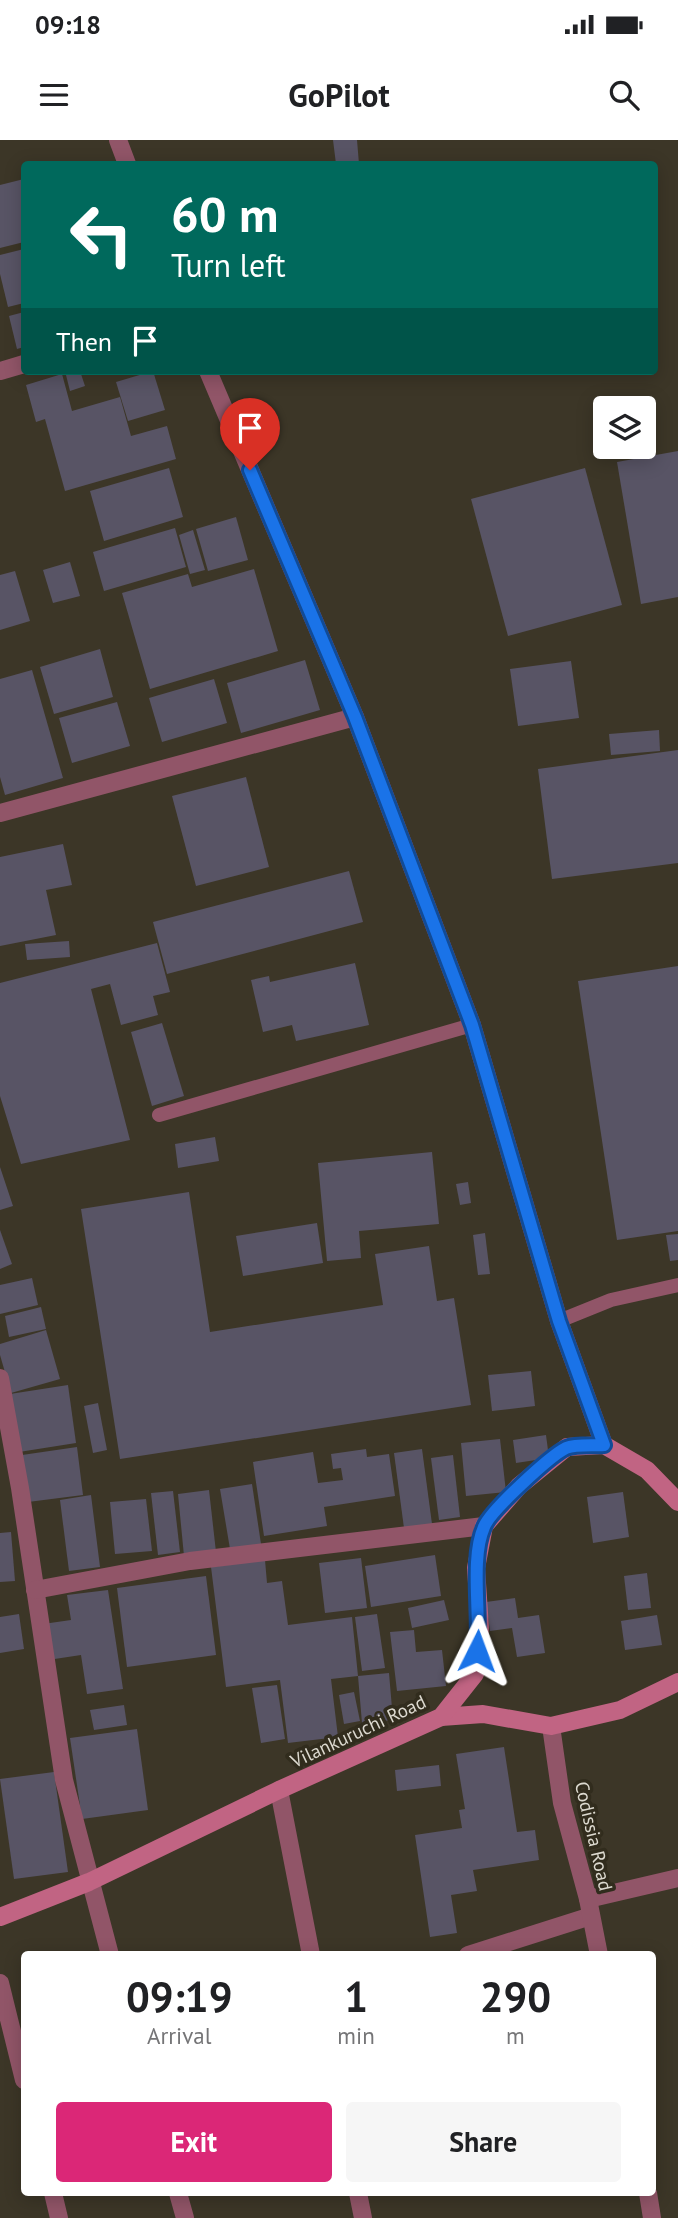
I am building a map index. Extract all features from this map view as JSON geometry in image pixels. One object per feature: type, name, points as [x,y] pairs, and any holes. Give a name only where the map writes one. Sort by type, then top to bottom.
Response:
[{"type":"main road","points":[[484,1526],[519,1486],[567,1447],[604,1445],[647,1470],[678,1502]]},
{"type":"main road","name":"Vilankuruchi Road","points":[[0,1917],[89,1882],[279,1790],[441,1717],[475,1674],[480,1629],[476,1568],[484,1526]]},
{"type":"main road","points":[[441,1717],[483,1714],[551,1726],[620,1710],[678,1682]]},
{"type":"street","points":[[118,140],[126,161]]},
{"type":"street","points":[[0,371],[21,365]]},
{"type":"street","points":[[210,375],[355,717],[472,1025],[559,1321],[604,1445]]},
{"type":"street","points":[[0,813],[355,717]]},
{"type":"street","points":[[0,1378],[20,1488],[64,1780],[109,1951]]},
{"type":"street","points":[[35,1590],[190,1561],[484,1526]]},
{"type":"street","name":"Codissia Road","points":[[551,1726],[562,1803],[598,1951]]},
{"type":"street","points":[[279,1790],[310,1951]]},
{"type":"street","points":[[478,1951],[589,1908],[678,1878]]},
{"type":"street","points":[[0,1983],[21,2068]]},
{"type":"street","points":[[54,2196],[59,2218]]},
{"type":"street","points":[[179,2196],[185,2218]]},
{"type":"street","points":[[359,2196],[363,2218]]},
{"type":"street","points":[[648,2196],[652,2218]]},
{"type":"lane","points":[[159,1115],[472,1025]]},
{"type":"lane","points":[[559,1321],[611,1300],[678,1286]]},
{"type":"building","points":[[333,140],[357,140],[359,161],[336,161]]},
{"type":"building","points":[[21,180],[21,243],[0,248],[0,185]]},
{"type":"building","points":[[21,250],[21,304],[8,307],[0,274],[0,255]]},
{"type":"building","points":[[21,313],[21,348],[17,349],[9,316]]},
{"type":"building","points":[[62,375],[72,411],[120,397],[131,436],[167,426],[176,459],[65,491],[45,419],[36,422],[26,385]]},
{"type":"building","points":[[66,375],[81,375],[85,386],[70,391]]},
{"type":"building","points":[[140,375],[154,375],[165,410],[128,421],[116,382]]},
{"type":"building","points":[[678,451],[678,597],[641,604],[617,462],[656,459],[656,455]]},
{"type":"building","points":[[169,468],[183,517],[104,541],[90,491]]},
{"type":"building","points":[[585,468],[622,605],[508,636],[471,499]]},
{"type":"building","points":[[236,517],[248,560],[208,571],[196,529]]},
{"type":"building","points":[[175,528],[186,567],[104,591],[93,552]]},
{"type":"building","points":[[193,530],[205,570],[190,574],[179,535]]},
{"type":"building","points":[[70,562],[80,596],[53,603],[43,570]]},
{"type":"building","points":[[254,569],[278,651],[150,689],[122,593],[188,574],[192,587]]},
{"type":"building","points":[[15,571],[30,621],[0,630],[0,575]]},
{"type":"building","points":[[100,649],[113,697],[54,714],[40,667]]},
{"type":"building","points":[[305,660],[320,710],[241,733],[227,683]]},
{"type":"building","points":[[571,661],[579,718],[518,726],[510,669]]},
{"type":"building","points":[[32,670],[63,778],[5,795],[0,777],[0,679]]},
{"type":"building","points":[[214,679],[227,723],[162,742],[149,698]]},
{"type":"building","points":[[117,702],[130,746],[72,763],[59,718]]},
{"type":"building","points":[[659,730],[660,751],[611,755],[609,734]]},
{"type":"building","points":[[678,750],[678,863],[552,879],[538,769]]},
{"type":"building","points":[[246,777],[269,867],[196,886],[172,796]]},
{"type":"building","points":[[63,844],[72,885],[46,890],[56,935],[0,946],[0,857]]},
{"type":"building","points":[[349,871],[363,922],[167,974],[153,922]]},
{"type":"building","points":[[69,941],[70,957],[27,960],[25,944]]},
{"type":"building","points":[[157,943],[170,992],[153,996],[158,1015],[121,1025],[110,984],[91,989],[130,1140],[21,1164],[0,1096],[0,983]]},
{"type":"building","points":[[355,963],[369,1025],[296,1041],[292,1025],[263,1032],[251,980],[269,976],[270,982]]},
{"type":"building","points":[[678,966],[678,1231],[617,1240],[578,981]]},
{"type":"building","points":[[162,1023],[184,1096],[152,1106],[131,1032]]},
{"type":"building","points":[[215,1137],[219,1161],[178,1168],[175,1144]]},
{"type":"building","points":[[432,1152],[439,1224],[359,1231],[361,1258],[327,1261],[318,1163]]},
{"type":"building","points":[[0,1167],[13,1206],[0,1210]]},
{"type":"building","points":[[468,1182],[471,1203],[460,1205],[456,1184]]},
{"type":"building","points":[[189,1192],[210,1332],[383,1305],[375,1254],[429,1246],[437,1301],[454,1298],[471,1405],[120,1459],[81,1209]]},
{"type":"building","points":[[317,1223],[323,1263],[243,1276],[236,1236]]},
{"type":"building","points":[[0,1230],[12,1264],[0,1269]]},
{"type":"building","points":[[485,1233],[490,1274],[478,1275],[473,1235]]},
{"type":"building","points":[[678,1234],[678,1260],[670,1261],[666,1235]]},
{"type":"building","points":[[32,1278],[38,1305],[0,1314],[0,1285]]},
{"type":"building","points":[[41,1307],[46,1329],[9,1337],[5,1316]]},
{"type":"building","points":[[46,1330],[60,1379],[11,1393],[0,1355],[0,1344]]},
{"type":"building","points":[[531,1371],[535,1406],[492,1411],[488,1375]]},
{"type":"building","points":[[68,1385],[76,1443],[19,1452],[10,1394]]},
{"type":"building","points":[[98,1403],[107,1450],[93,1453],[84,1406]]},
{"type":"building","points":[[546,1435],[549,1458],[516,1463],[513,1440]]},
{"type":"building","points":[[500,1439],[506,1492],[466,1496],[461,1443]]},
{"type":"building","points":[[77,1447],[83,1495],[28,1502],[22,1455]]},
{"type":"building","points":[[366,1449],[367,1457],[389,1454],[395,1496],[324,1507],[327,1526],[264,1536],[253,1462],[313,1452],[318,1483],[343,1480],[341,1468],[333,1469],[331,1454]]},
{"type":"building","points":[[422,1449],[432,1524],[404,1528],[394,1453]]},
{"type":"building","points":[[453,1455],[460,1517],[439,1520],[431,1458]]},
{"type":"building","points":[[252,1484],[261,1544],[230,1549],[220,1489]]},
{"type":"building","points":[[209,1490],[216,1552],[184,1556],[178,1494]]},
{"type":"building","points":[[173,1491],[180,1552],[158,1555],[151,1493]]},
{"type":"building","points":[[623,1492],[629,1537],[593,1543],[587,1497]]},
{"type":"building","points":[[91,1495],[100,1567],[69,1571],[60,1500]]},
{"type":"building","points":[[146,1499],[152,1551],[115,1554],[110,1502]]},
{"type":"building","points":[[11,1532],[15,1581],[0,1582],[0,1533]]},
{"type":"building","points":[[435,1555],[441,1596],[371,1607],[365,1566]]},
{"type":"building","points":[[361,1558],[367,1608],[325,1613],[319,1563]]},
{"type":"building","points":[[265,1560],[267,1583],[282,1581],[288,1625],[352,1617],[358,1676],[331,1679],[338,1737],[288,1743],[280,1680],[226,1687],[211,1567]]},
{"type":"building","points":[[647,1573],[651,1608],[628,1610],[624,1576]]},
{"type":"building","points":[[206,1576],[216,1655],[127,1667],[117,1588]]},
{"type":"building","points":[[108,1590],[123,1689],[87,1694],[81,1655],[48,1660],[43,1624],[71,1620],[67,1595]]},
{"type":"building","points":[[515,1598],[518,1618],[539,1615],[545,1653],[517,1657],[512,1628],[490,1631],[486,1602]]},
{"type":"building","points":[[444,1600],[449,1620],[412,1628],[408,1608]]},
{"type":"building","points":[[19,1614],[24,1649],[0,1653],[0,1617]]},
{"type":"building","points":[[377,1614],[385,1668],[362,1671],[355,1617]]},
{"type":"building","points":[[657,1615],[662,1645],[625,1650],[621,1621]]},
{"type":"building","points":[[414,1630],[416,1652],[442,1650],[446,1686],[397,1691],[390,1632]]},
{"type":"building","points":[[389,1673],[393,1720],[362,1723],[358,1676]]},
{"type":"building","points":[[277,1685],[285,1739],[261,1743],[252,1688]]},
{"type":"building","points":[[354,1692],[360,1721],[344,1724],[339,1695]]},
{"type":"building","points":[[124,1705],[127,1725],[94,1730],[90,1710]]},
{"type":"building","points":[[137,1729],[148,1810],[82,1819],[70,1738]]},
{"type":"building","points":[[504,1747],[517,1832],[535,1830],[539,1860],[473,1870],[477,1891],[451,1895],[457,1933],[430,1937],[415,1835],[462,1828],[459,1810],[465,1809],[456,1754]]},
{"type":"building","points":[[439,1765],[441,1786],[397,1791],[395,1770]]},
{"type":"building","points":[[54,1772],[68,1872],[14,1879],[0,1779]]},
{"type":"route","points":[[250,470],[355,717],[472,1025],[559,1321],[604,1445],[567,1447],[519,1486],[484,1526],[476,1568],[480,1629],[477,1651]]}]
